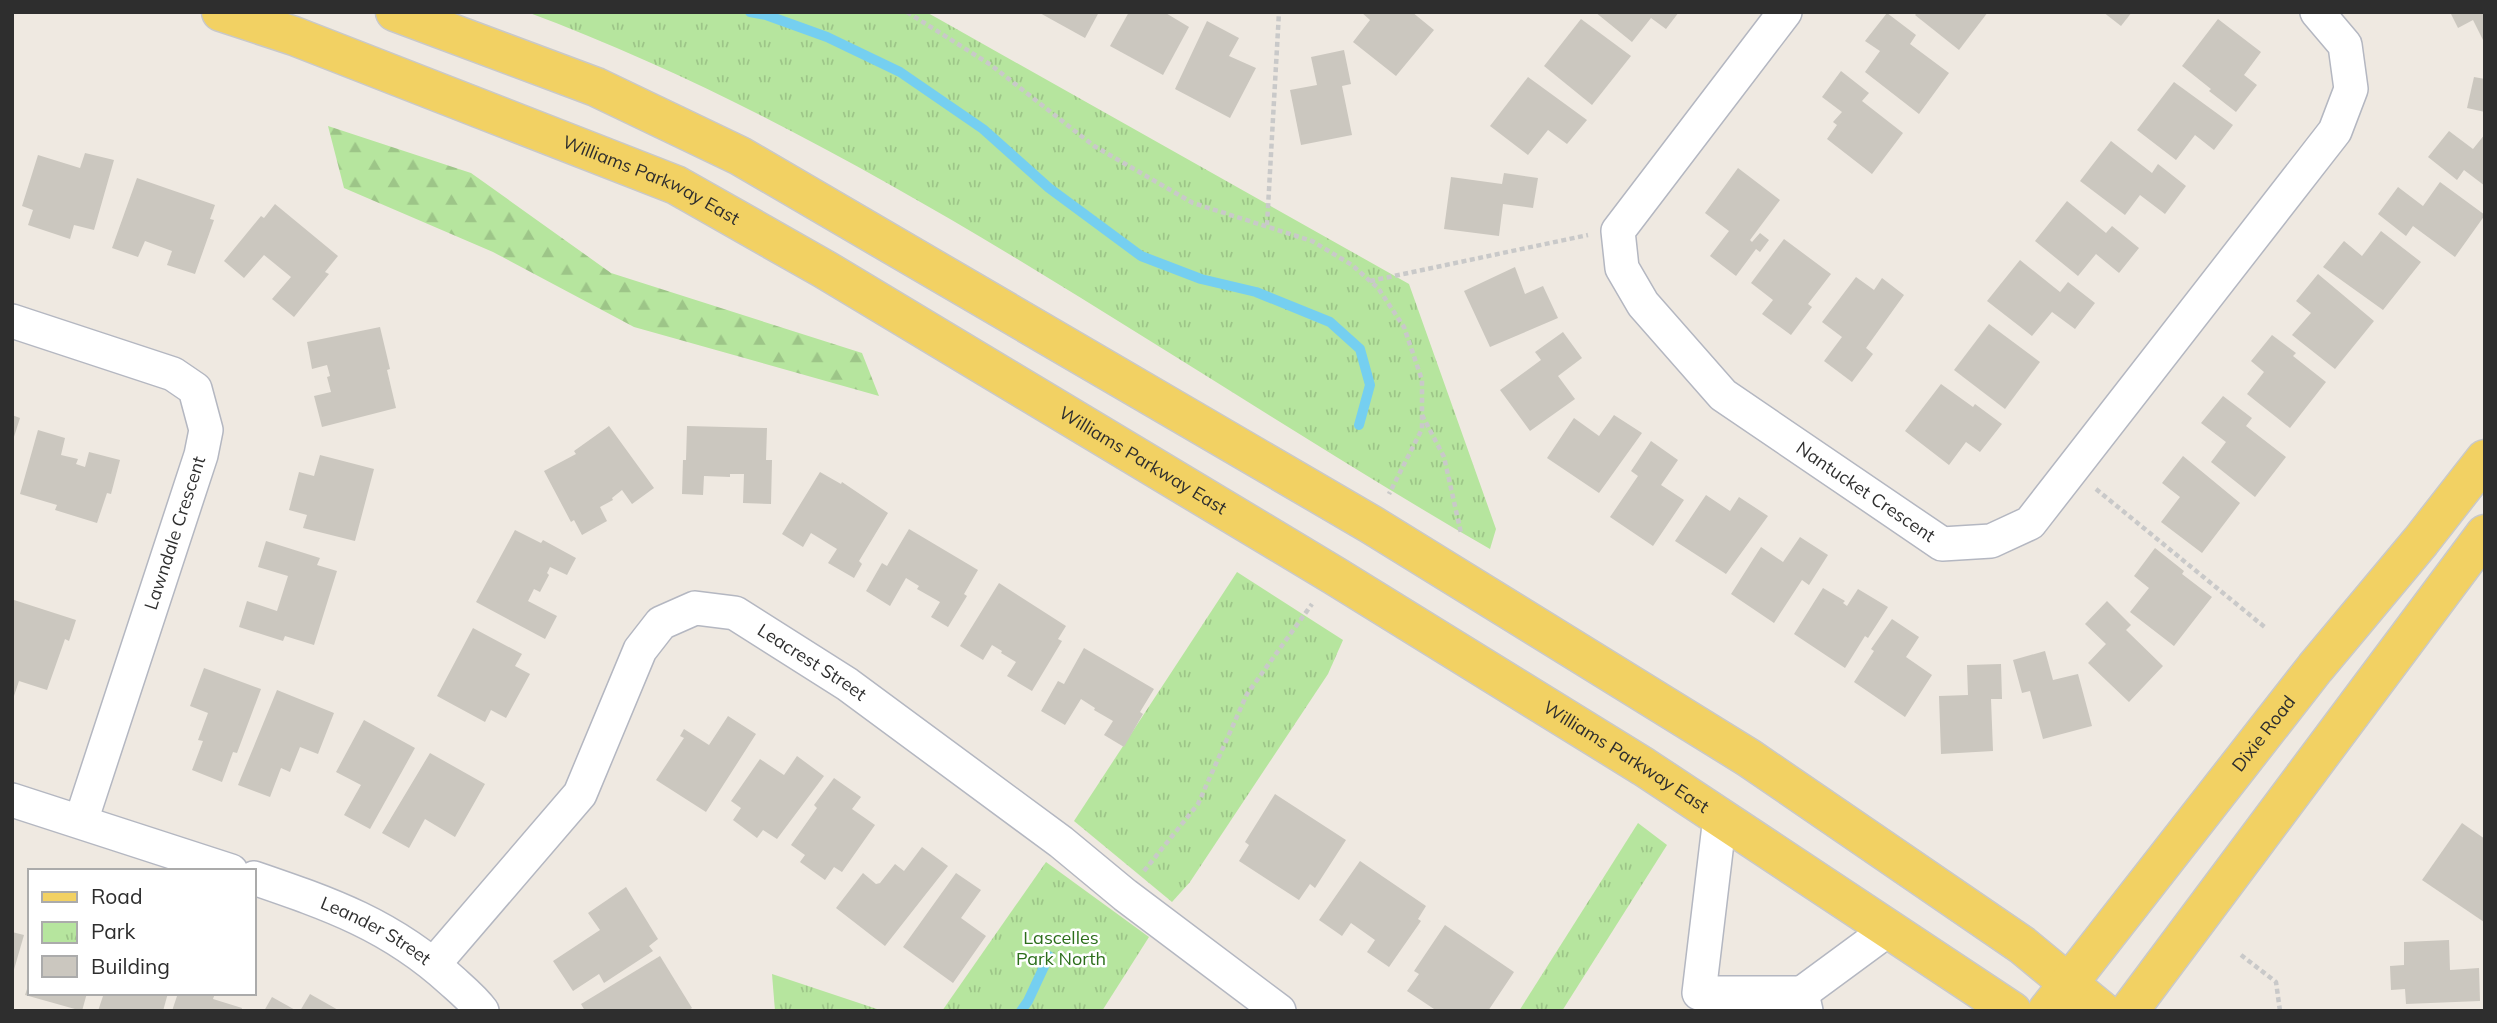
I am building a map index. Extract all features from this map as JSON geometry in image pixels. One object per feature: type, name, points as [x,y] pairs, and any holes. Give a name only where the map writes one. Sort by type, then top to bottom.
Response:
[{"type":"main road","name":"Williams Parkway East","points":[[221,12],[294,36],[676,185],[824,269],[1335,576],[1644,767],[2012,1011]]},
{"type":"main road","points":[[395,12],[596,87],[740,156],[1371,524],[1749,758],[1979,913],[2058,996],[2102,1011]]},
{"type":"main road","name":"Dixie Road","points":[[2058,996],[2315,668],[2485,459]]},
{"type":"main road","points":[[2129,1011],[2485,534]]},
{"type":"street","points":[[1618,231],[1785,12]]},
{"type":"street","name":"Nantucket Crescent","points":[[1618,231],[1622,268],[1643,304],[1723,395],[1942,544],[1991,541],[2031,523],[2335,131],[2351,89],[2345,45],[2316,12]]},
{"type":"street","name":"Lawndale Crescent","points":[[12,321],[173,374],[195,389],[206,430],[201,455],[82,821]]},
{"type":"street","name":"Leacrest Street","points":[[434,964],[580,793],[640,650],[660,623],[695,608],[735,613],[847,684],[1061,842],[1125,895],[1279,1011]]},
{"type":"street","points":[[12,800],[225,869]]},
{"type":"street","points":[[1720,817],[1699,993],[1804,1002],[1889,929]]},
{"type":"street","name":"Leander Street","points":[[256,879],[329,903],[376,925],[434,964],[482,1011]]},
{"type":"path","points":[[1267,225],[1279,12]]},
{"type":"path","points":[[1370,281],[1571,237],[1618,231]]},
{"type":"path","points":[[1422,414],[1444,457],[1461,533]]},
{"type":"path","points":[[2071,468],[2267,629]]},
{"type":"path","points":[[2241,955],[2276,982],[2280,1011]]},
{"type":"green space","points":[[527,12],[926,12],[937,18],[1409,284],[1496,529],[1490,549],[900,190],[779,124],[655,65]]},
{"type":"green space","points":[[328,126],[471,173],[611,273],[862,353],[879,396],[634,327],[493,252],[344,188]]},
{"type":"green space","points":[[1237,572],[1343,640],[1328,674],[1190,882],[1172,902],[1074,821]]},
{"type":"green space","points":[[1638,823],[1667,845],[1562,1011],[1519,1011]]},
{"type":"green space","name":"Lascelles Park North","points":[[1046,862],[1149,937],[1102,1011],[942,1011]]},
{"type":"green space","points":[[772,974],[883,1011],[775,1011]]},
{"type":"building","points":[[1038,12],[1099,12],[1085,38]]},
{"type":"building","points":[[1129,12],[1164,12],[1189,27],[1163,75],[1110,46]]},
{"type":"building","points":[[1361,12],[1412,12],[1434,30],[1396,76],[1353,42],[1370,20]]},
{"type":"building","points":[[1595,12],[1679,12],[1666,29],[1651,18],[1632,42]]},
{"type":"building","points":[[1918,12],[1988,12],[1959,50],[1915,15]]},
{"type":"building","points":[[2103,12],[2132,12],[2121,26]]},
{"type":"building","points":[[2450,12],[2485,12],[2485,44],[2473,20],[2458,28]]},
{"type":"building","points":[[1887,13],[1916,35],[1910,44],[1949,73],[1919,114],[1865,72],[1880,51],[1865,41]]},
{"type":"building","points":[[1581,19],[1631,56],[1592,105],[1544,66]]},
{"type":"building","points":[[2218,19],[2261,52],[2244,75],[2257,85],[2236,112],[2182,66]]},
{"type":"building","points":[[1207,21],[1239,38],[1229,56],[1256,68],[1230,118],[1175,89]]},
{"type":"building","points":[[1344,50],[1351,84],[1342,86],[1352,135],[1301,145],[1290,90],[1317,85],[1311,57]]},
{"type":"building","points":[[1841,71],[1869,93],[1862,101],[1903,133],[1872,174],[1827,139],[1837,125],[1833,122],[1842,112],[1822,97]]},
{"type":"building","points":[[1528,77],[1587,120],[1567,144],[1548,130],[1528,155],[1490,126]]},
{"type":"building","points":[[2474,77],[2485,79],[2485,112],[2467,108]]},
{"type":"building","points":[[2174,82],[2233,125],[2214,150],[2195,135],[2176,160],[2137,130]]},
{"type":"building","points":[[2449,131],[2473,149],[2485,134],[2485,186],[2464,170],[2457,180],[2428,157]]},
{"type":"building","points":[[2111,141],[2152,173],[2158,164],[2186,186],[2165,214],[2140,195],[2125,215],[2080,181]]},
{"type":"building","points":[[85,153],[114,160],[94,230],[74,225],[70,239],[28,225],[33,210],[22,206],[38,155],[80,168]]},
{"type":"building","points":[[1738,168],[1780,200],[1750,240],[1752,242],[1760,233],[1769,240],[1760,252],[1756,249],[1736,276],[1710,256],[1729,231],[1705,213]]},
{"type":"building","points":[[1504,173],[1538,178],[1533,208],[1503,204],[1499,236],[1444,229],[1451,177],[1502,184]]},
{"type":"building","points":[[137,178],[215,205],[210,219],[214,220],[195,274],[167,265],[172,251],[145,241],[138,257],[112,248]]},
{"type":"building","points":[[2440,182],[2485,215],[2455,257],[2413,226],[2406,236],[2378,214],[2398,187],[2423,206]]},
{"type":"building","points":[[2067,201],[2106,233],[2112,226],[2139,248],[2119,273],[2096,254],[2078,276],[2035,241]]},
{"type":"building","points":[[275,204],[338,256],[325,272],[329,274],[294,317],[272,299],[291,277],[264,255],[244,278],[224,261],[261,216],[264,218]]},
{"type":"building","points":[[2381,231],[2421,262],[2383,310],[2323,267],[2344,241],[2362,256]]},
{"type":"building","points":[[1784,239],[1831,274],[1808,304],[1812,307],[1791,335],[1762,314],[1773,300],[1751,283]]},
{"type":"building","points":[[2020,260],[2060,292],[2068,282],[2095,303],[2075,329],[2052,312],[2032,336],[1987,301]]},
{"type":"building","points":[[1515,267],[1525,294],[1543,286],[1558,318],[1490,347],[1464,291]]},
{"type":"building","points":[[2318,274],[2374,321],[2335,369],[2292,335],[2311,313],[2296,301]]},
{"type":"building","points":[[1856,277],[1874,290],[1882,278],[1904,295],[1866,348],[1873,354],[1852,382],[1824,361],[1842,337],[1822,322]]},
{"type":"building","points":[[1989,324],[2040,362],[2005,409],[1954,370]]},
{"type":"building","points":[[380,327],[396,408],[322,427],[314,396],[331,392],[327,377],[330,376],[327,365],[312,369],[307,342]]},
{"type":"building","points":[[1563,332],[1582,358],[1558,376],[1575,399],[1530,431],[1500,390],[1541,360],[1535,352]]},
{"type":"building","points":[[2272,335],[2296,353],[2293,356],[2326,382],[2290,428],[2247,394],[2264,372],[2251,361]]},
{"type":"building","points":[[1941,384],[2002,424],[1980,452],[1966,442],[1949,465],[1905,431]]},
{"type":"building","points":[[2223,396],[2252,418],[2246,426],[2286,457],[2255,497],[2211,462],[2226,442],[2201,423]]},
{"type":"building","points":[[12,415],[20,418],[13,440],[12,440]]},
{"type":"building","points":[[1614,415],[1642,433],[1599,493],[1547,458],[1574,418],[1599,436]]},
{"type":"building","points":[[609,426],[654,488],[632,504],[622,490],[613,500],[600,507],[607,521],[582,535],[574,520],[571,522],[544,471],[576,454],[574,451]]},
{"type":"building","points":[[687,426],[767,428],[766,460],[772,460],[771,504],[743,503],[744,474],[730,474],[730,477],[704,476],[703,495],[682,494]]},
{"type":"building","points":[[38,430],[65,438],[61,455],[78,459],[76,464],[85,467],[89,452],[120,460],[111,494],[107,493],[97,523],[55,510],[57,505],[20,494]]},
{"type":"building","points":[[1651,441],[1678,460],[1661,485],[1684,500],[1653,546],[1610,517],[1638,476],[1631,471]]},
{"type":"building","points":[[320,455],[374,469],[355,541],[303,528],[307,515],[289,510],[299,472],[314,476]]},
{"type":"building","points":[[2183,456],[2240,503],[2202,553],[2161,522],[2180,497],[2162,483]]},
{"type":"building","points":[[820,472],[841,484],[842,482],[888,513],[859,561],[862,564],[854,578],[828,563],[837,549],[811,533],[803,547],[782,534]]},
{"type":"building","points":[[1706,495],[1730,511],[1739,497],[1768,516],[1726,574],[1675,541]]},
{"type":"building","points":[[909,529],[978,570],[964,594],[967,596],[948,627],[931,617],[940,602],[917,589],[919,586],[906,578],[890,606],[866,591],[882,563],[887,566]]},
{"type":"building","points":[[515,530],[541,543],[543,540],[576,558],[567,575],[550,567],[540,592],[534,589],[528,601],[557,616],[545,639],[476,602]]},
{"type":"building","points":[[1800,537],[1828,555],[1809,585],[1802,580],[1774,623],[1731,594],[1761,547],[1783,562]]},
{"type":"building","points":[[266,541],[320,558],[317,565],[337,571],[314,645],[285,636],[283,641],[239,627],[247,601],[277,611],[288,576],[258,567]]},
{"type":"building","points":[[2155,548],[2184,571],[2182,574],[2212,597],[2174,646],[2130,612],[2149,588],[2134,576]]},
{"type":"building","points":[[999,583],[1066,626],[1058,639],[1062,641],[1032,691],[1007,676],[1016,662],[1001,653],[1002,651],[992,645],[983,660],[960,646]]},
{"type":"building","points":[[1823,588],[1845,601],[1843,603],[1847,606],[1858,589],[1888,607],[1845,668],[1794,634]]},
{"type":"building","points":[[14,600],[76,620],[69,641],[65,639],[47,690],[19,681],[13,699],[12,606]]},
{"type":"building","points":[[2107,601],[2131,625],[2126,630],[2163,666],[2129,702],[2088,663],[2106,644],[2085,624]]},
{"type":"building","points":[[1892,619],[1919,637],[1906,657],[1932,675],[1905,717],[1854,682],[1874,651],[1871,649]]},
{"type":"building","points":[[473,628],[522,654],[515,666],[530,674],[506,718],[491,710],[485,722],[437,696]]},
{"type":"building","points":[[1084,648],[1154,689],[1124,747],[1104,735],[1113,721],[1081,699],[1065,725],[1041,711],[1058,681],[1064,684]]},
{"type":"building","points":[[2045,651],[2053,680],[2078,674],[2092,726],[2043,739],[2030,691],[2022,693],[2013,660]]},
{"type":"building","points":[[2001,664],[2002,699],[1991,699],[1993,751],[1941,754],[1939,696],[1968,695],[1967,665]]},
{"type":"building","points":[[204,668],[261,689],[237,753],[233,752],[222,782],[192,770],[203,741],[198,740],[208,713],[190,706]]},
{"type":"building","points":[[277,690],[334,713],[318,754],[300,747],[290,772],[281,768],[270,797],[238,785]]},
{"type":"building","points":[[728,716],[756,734],[706,812],[656,780],[684,738],[680,736],[684,729],[709,745]]},
{"type":"building","points":[[364,720],[415,748],[370,829],[344,815],[361,785],[336,772]]},
{"type":"building","points":[[430,753],[485,784],[455,837],[425,819],[409,848],[382,833]]},
{"type":"building","points":[[797,756],[824,776],[777,839],[763,830],[757,838],[733,820],[741,808],[731,801],[760,759],[784,775]]},
{"type":"building","points":[[834,778],[861,797],[852,809],[875,825],[842,872],[834,867],[825,880],[800,862],[805,855],[791,845],[817,808],[814,805]]},
{"type":"building","points":[[1275,794],[1346,840],[1315,888],[1310,884],[1299,900],[1239,861],[1249,845],[1245,842]]},
{"type":"building","points":[[2462,823],[2485,839],[2484,922],[2422,880]]},
{"type":"building","points":[[922,847],[948,866],[885,946],[836,908],[863,873],[876,884],[880,883],[895,864],[904,871]]},
{"type":"building","points":[[1360,861],[1426,906],[1418,919],[1421,921],[1389,967],[1367,952],[1375,940],[1351,923],[1342,936],[1319,920]]},
{"type":"building","points":[[956,873],[981,890],[961,918],[986,936],[953,983],[903,947]]},
{"type":"building","points":[[626,887],[658,939],[649,946],[653,951],[604,983],[599,974],[573,991],[553,961],[600,930],[588,913]]},
{"type":"building","points":[[1445,925],[1514,972],[1488,1011],[1437,1011],[1407,991],[1419,974],[1414,971]]},
{"type":"building","points":[[12,932],[24,935],[13,973],[12,973]]},
{"type":"building","points":[[2449,940],[2450,970],[2479,968],[2480,1001],[2406,1004],[2405,989],[2391,990],[2390,966],[2404,965],[2404,942]]},
{"type":"building","points":[[660,956],[692,1008],[688,1011],[585,1011],[581,1004]]},
{"type":"building","points":[[28,986],[28,995],[86,995],[82,1011],[25,995]]},
{"type":"building","points":[[310,994],[340,1011],[300,1011]]},
{"type":"building","points":[[103,995],[167,995],[163,1011],[98,1011]]},
{"type":"building","points":[[177,995],[214,995],[213,999],[242,1008],[241,1011],[172,1011]]},
{"type":"building","points":[[272,997],[297,1011],[264,1011]]},
{"type":"waterway","points":[[750,12],[827,37],[900,72],[983,129],[1049,188],[1141,256],[1201,279],[1256,292],[1330,322],[1360,349],[1370,385],[1359,425]]},
{"type":"waterway","points":[[1021,1011],[1049,956]]}]
